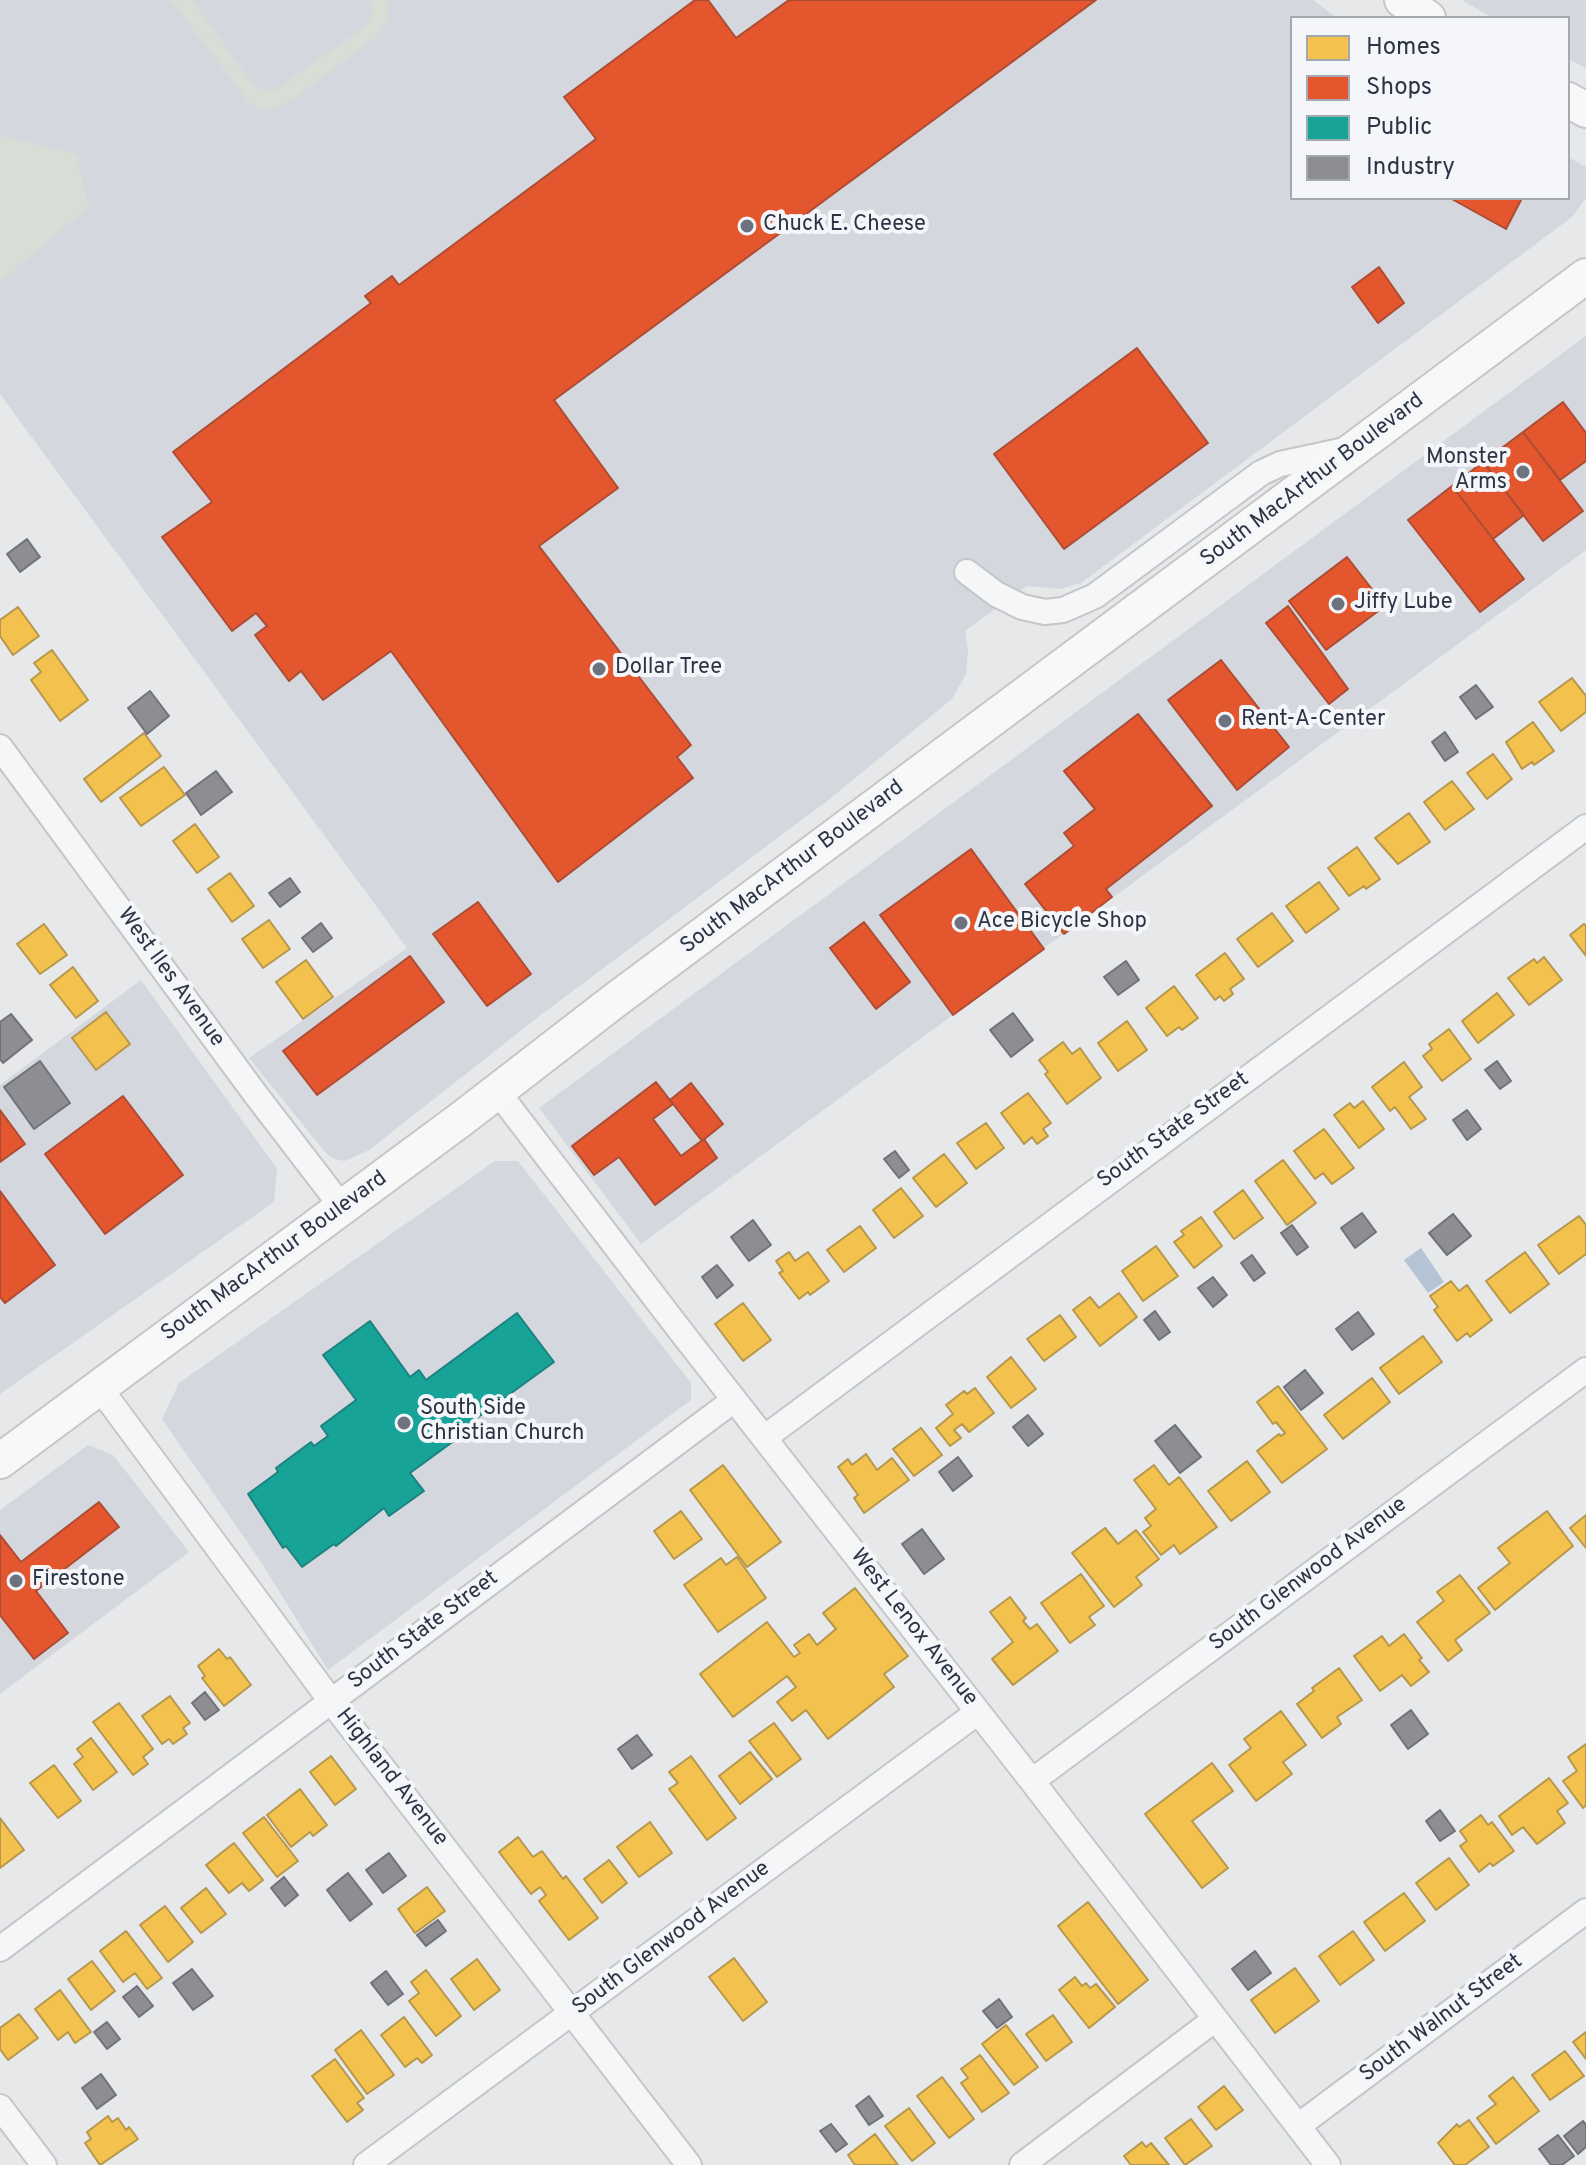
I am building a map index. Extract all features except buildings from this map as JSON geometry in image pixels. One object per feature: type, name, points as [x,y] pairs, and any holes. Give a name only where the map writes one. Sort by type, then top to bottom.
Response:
[{"type":"main road","points":[[1402,0],[1425,16]]},
{"type":"main road","name":"South MacArthur Boulevard","points":[[0,1461],[1585,276]]},
{"type":"street","points":[[967,572],[996,594],[1022,607],[1045,612],[1063,610],[1095,596],[1261,473],[1280,464],[1359,447]]},
{"type":"street","name":"West Iles Avenue","points":[[0,747],[211,1035],[342,1207]]},
{"type":"street","name":"South State Street","points":[[764,1438],[1586,827]]},
{"type":"street","name":"West Lenox Avenue","points":[[497,1091],[1328,2165]]},
{"type":"street","name":"South Glenwood Avenue","points":[[1032,1781],[1586,1370]]},
{"type":"street","name":"Highland Avenue","points":[[99,1387],[331,1701],[689,2165]]},
{"type":"street","name":"South State Street","points":[[0,1949],[734,1400]]},
{"type":"street","name":"South Glenwood Avenue","points":[[366,2165],[978,1712]]},
{"type":"street","name":"South Walnut Street","points":[[1298,2126],[1586,1911]]},
{"type":"street","points":[[1022,2165],[1214,2020]]},
{"type":"street","points":[[0,2107],[44,2165]]},
{"type":"shaded area","points":[[0,0],[1313,0],[1334,16],[1290,16],[1290,200],[1570,200],[1570,158],[1586,167],[1586,198],[1572,217],[1081,583],[1060,589],[1027,586],[965,631],[968,651],[966,674],[952,699],[827,801],[542,1014],[369,1150],[345,1161],[334,1159],[325,1152],[249,1058],[407,948],[0,394]]},
{"type":"shaded area","points":[[171,0],[192,0],[252,83],[274,91],[366,26],[373,13],[370,0],[387,0],[388,18],[378,35],[294,99],[277,108],[264,110],[250,104]]},
{"type":"shaded area","points":[[1462,0],[1586,0],[1586,68],[1570,60],[1570,16],[1490,16]]},
{"type":"shaded area","points":[[0,136],[77,154],[88,207],[0,282]]},
{"type":"shaded area","points":[[1586,336],[1586,550],[641,1244],[539,1108]]},
{"type":"shaded area","points":[[141,980],[277,1169],[274,1202],[0,1394],[0,1085]]},
{"type":"shaded area","points":[[495,1161],[518,1161],[691,1383],[691,1400],[328,1670],[259,1559],[162,1419],[179,1383]]},
{"type":"shaded area","points":[[88,1445],[113,1455],[189,1552],[0,1694],[0,1510]]},
{"type":"water","points":[[1421,1248],[1444,1282],[1428,1293],[1404,1260]]},
{"type":"place","name":"Chuck E. Cheese","points":[[747,226]]},
{"type":"place","name":"Monster Arms","points":[[1523,472]]},
{"type":"place","name":"Jiffy Lube","points":[[1338,604]]},
{"type":"place","name":"Dollar Tree","points":[[599,669]]},
{"type":"place","name":"Rent-A-Center","points":[[1225,721]]},
{"type":"place","name":"Ace Bicycle Shop","points":[[961,923]]},
{"type":"place","name":"South Side Christian Church","points":[[404,1423]]},
{"type":"place","name":"Firestone","points":[[16,1581]]}]
